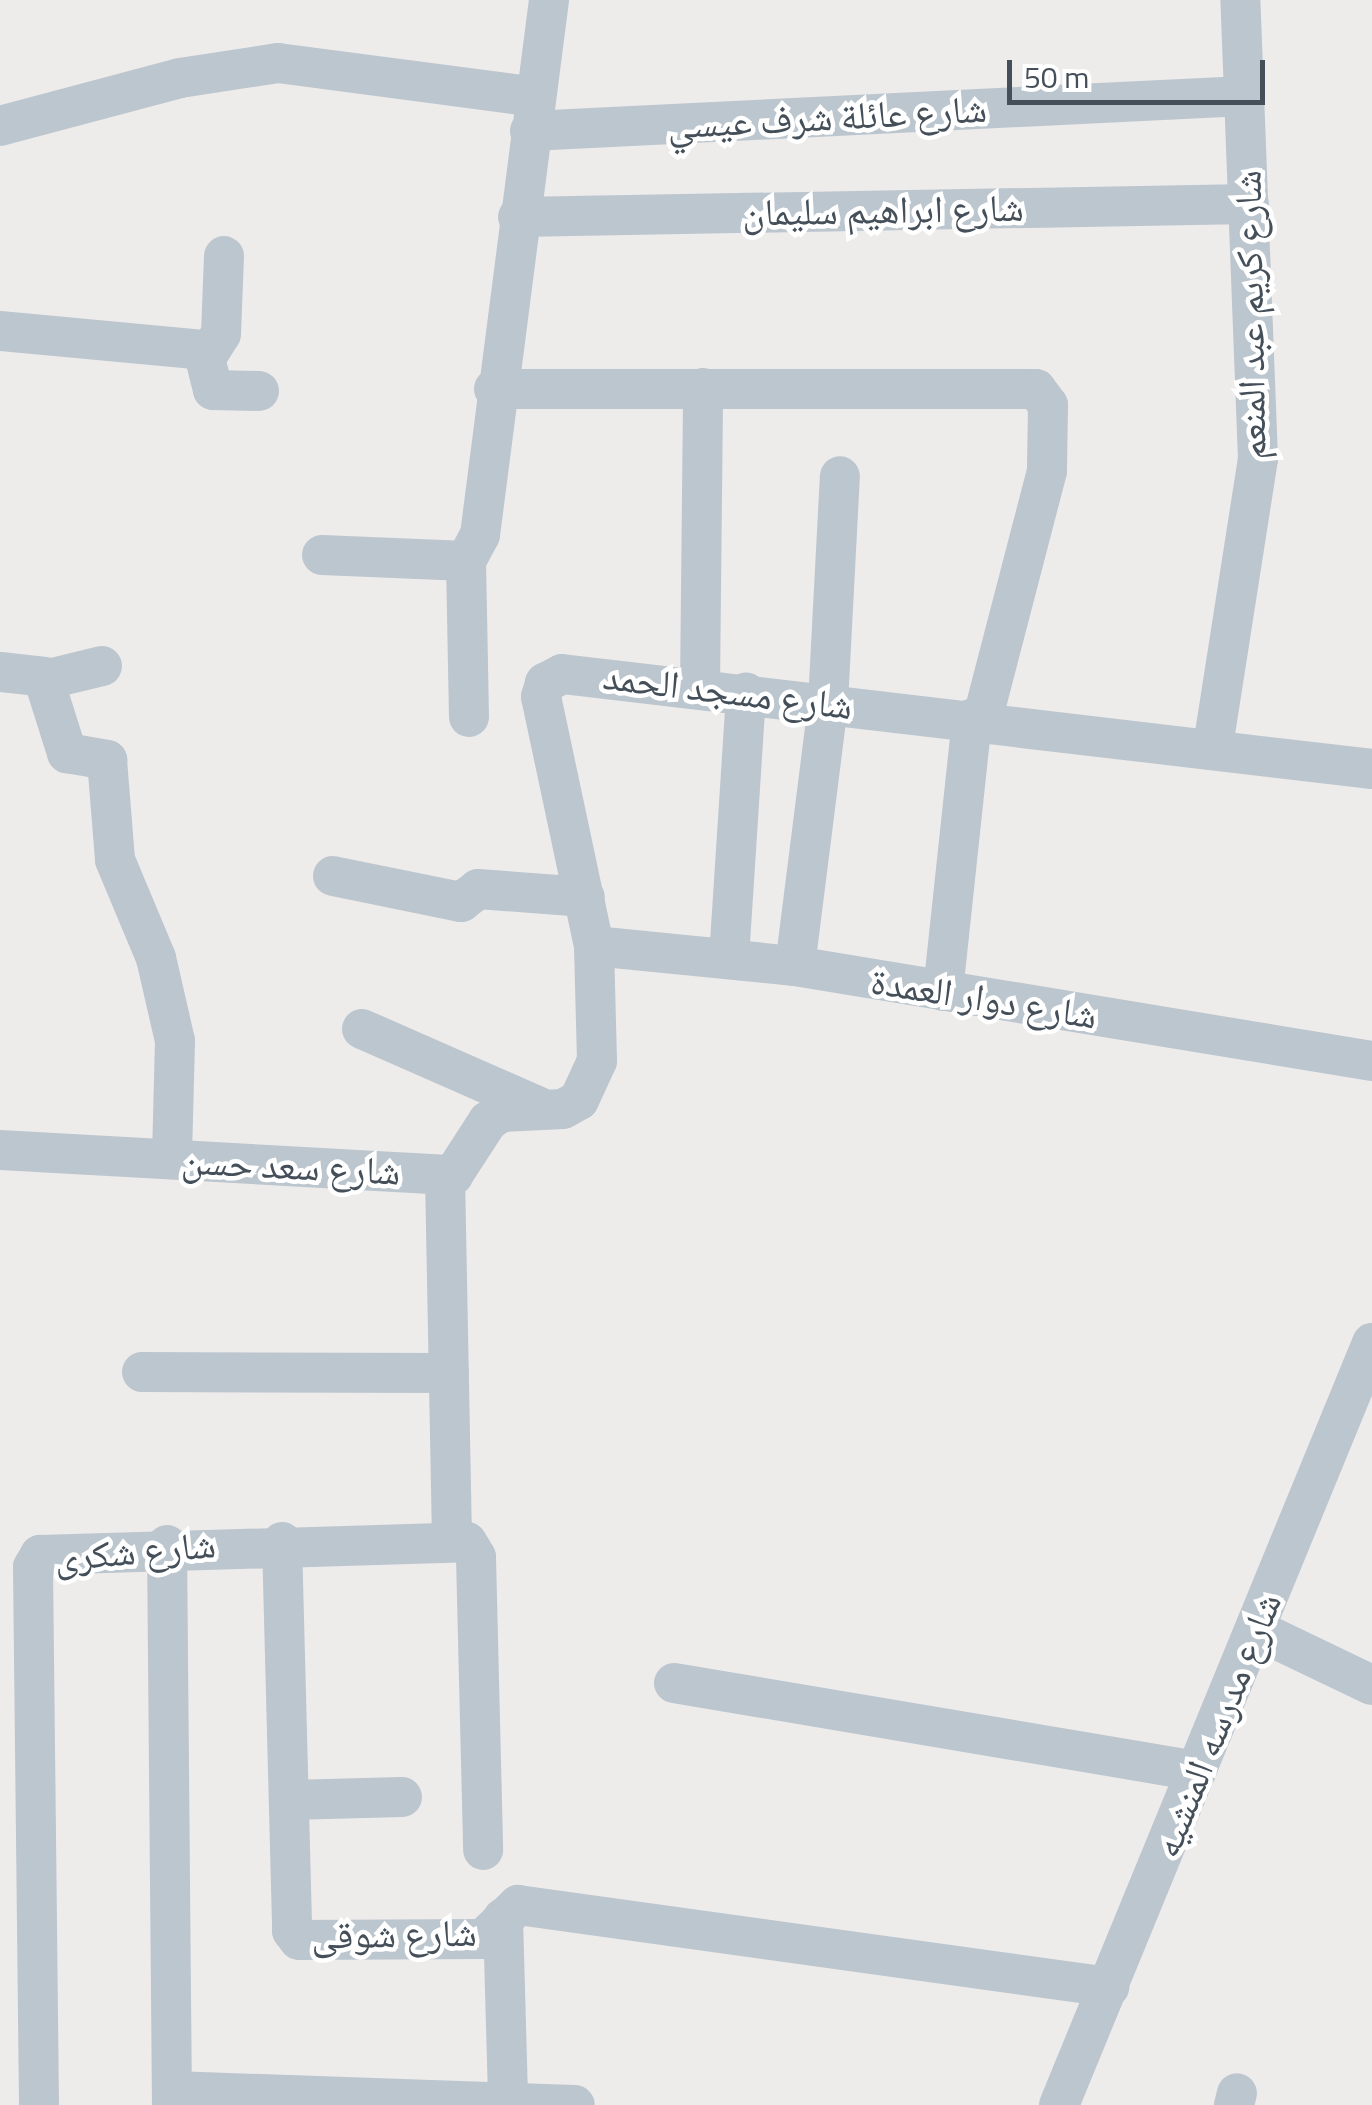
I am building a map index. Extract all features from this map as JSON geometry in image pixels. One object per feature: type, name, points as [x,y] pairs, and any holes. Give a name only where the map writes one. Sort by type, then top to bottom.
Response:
[{"type":"street","points":[[468,717],[466,561],[480,536],[494,389],[549,0]]},
{"type":"street","name":"شارع كريم عبد المنعم","points":[[1213,746],[1258,459],[1240,0]]},
{"type":"street","name":"شارع عائلة شرف عيسي","points":[[0,126],[180,78],[278,64],[533,114],[1244,96]]},
{"type":"street","name":"شارع ابراهيم سليمان","points":[[518,217],[1249,204]]},
{"type":"street","points":[[224,256],[221,334],[209,353],[213,390],[259,392]]},
{"type":"street","points":[[0,332],[209,353]]},
{"type":"street","points":[[494,389],[1003,386],[1042,394],[1047,472],[977,719],[943,991]]},
{"type":"street","points":[[700,687],[703,388]]},
{"type":"street","points":[[795,966],[828,702],[840,476]]},
{"type":"street","points":[[322,555],[466,561]]},
{"type":"street","points":[[0,672],[45,677],[93,656]]},
{"type":"street","name":"شارع مسجد الحمد","points":[[549,1110],[579,1100],[591,1083],[594,946],[553,780],[545,683],[577,673],[1372,768]]},
{"type":"street","points":[[45,677],[67,753],[106,760],[115,860],[156,958],[174,1041],[172,1159]]},
{"type":"street","points":[[729,958],[746,693]]},
{"type":"street","points":[[333,876],[461,902],[478,889],[584,897]]},
{"type":"street","name":"شارع دوار العمدة","points":[[594,946],[795,966],[1372,1059]]},
{"type":"street","points":[[362,1029],[549,1110]]},
{"type":"street","name":"شارع سعد حسن","points":[[0,1150],[445,1175],[462,1169],[488,1121],[502,1112],[549,1110]]},
{"type":"street","points":[[445,1175],[452,1538],[467,1542],[476,1557],[484,1850]]},
{"type":"street","name":"شارع مدرسه المنشيه","points":[[1058,2105],[1257,1630],[1372,1343]]},
{"type":"street","points":[[142,1372],[449,1373]]},
{"type":"street","name":"شارع شكرى","points":[[39,2105],[34,1566],[49,1552],[452,1538]]},
{"type":"street","name":"شارع شوقى","points":[[282,1542],[292,1931],[299,1940],[483,1939],[518,1905],[1109,1987]]},
{"type":"street","points":[[167,1545],[172,2098],[508,2100],[575,2105]]},
{"type":"street","points":[[1257,1630],[1372,1685]]},
{"type":"street","points":[[674,1682],[1198,1771]]},
{"type":"street","points":[[289,1800],[402,1797]]},
{"type":"street","points":[[503,1918],[508,2100]]}]
